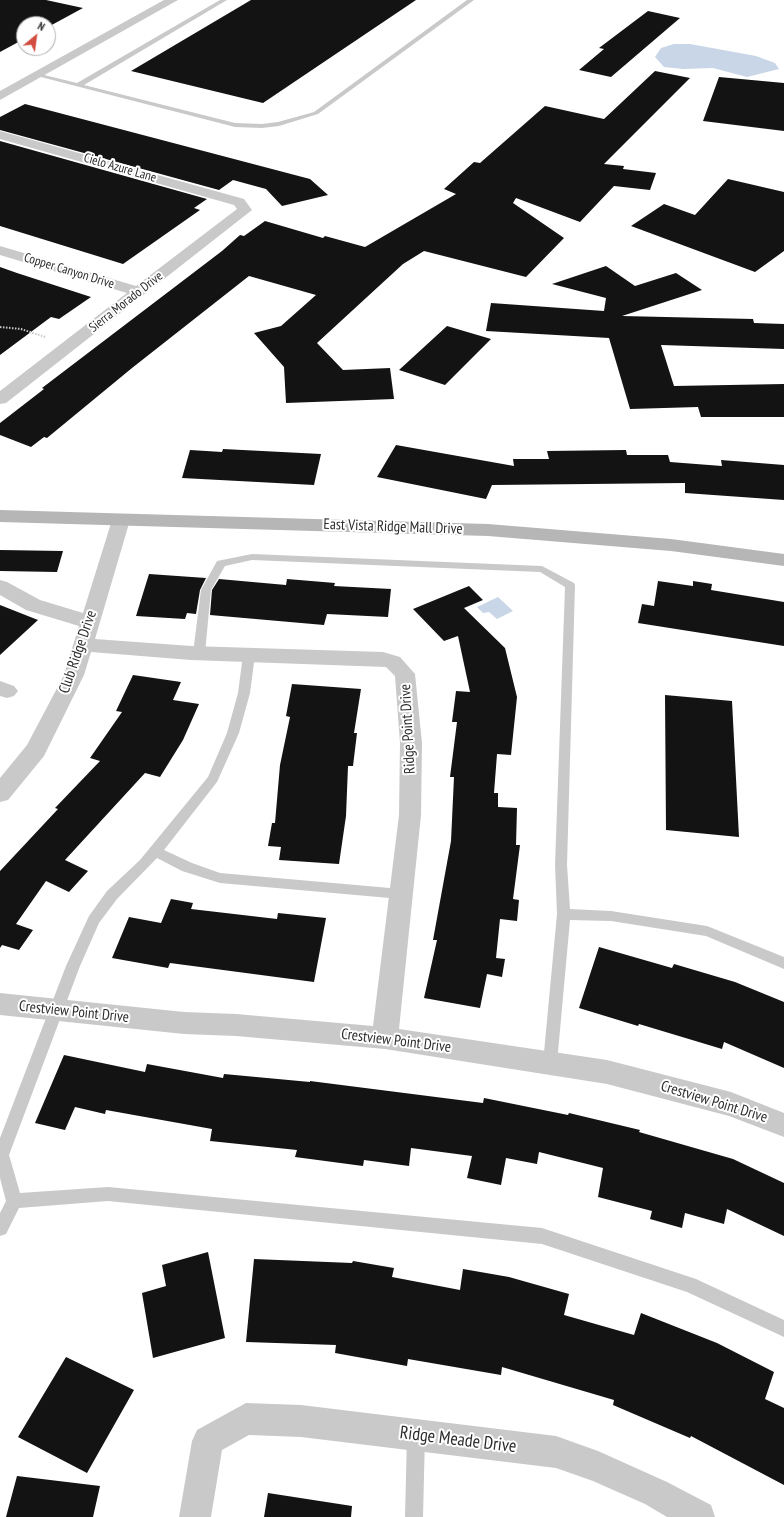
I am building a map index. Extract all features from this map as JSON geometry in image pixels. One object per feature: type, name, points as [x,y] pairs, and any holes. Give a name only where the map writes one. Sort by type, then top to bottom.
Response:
[{"type":"main road","name":"East Vista Ridge Mall Drive","points":[[0,516],[488,530],[672,545],[784,560]]},
{"type":"street","points":[[0,96],[172,0]]},
{"type":"street","name":"Cielo Azure Lane","points":[[0,135],[239,202]]},
{"type":"street","name":"Sierra Morado Drive","points":[[0,399],[245,210],[239,202]]},
{"type":"street","name":"Copper Canyon Drive","points":[[0,250],[139,292]]},
{"type":"street","name":"Club Ridge Drive","points":[[0,794],[36,750],[74,675],[122,520]]},
{"type":"street","points":[[0,586],[33,605],[90,622]]},
{"type":"street","name":"Ridge Point Drive","points":[[84,645],[199,653],[383,659],[393,662],[405,674],[411,743],[410,815],[385,1038]]},
{"type":"street","name":"Crestview Point Drive","points":[[0,1004],[184,1023],[236,1025],[385,1038],[550,1063],[606,1072],[732,1104],[784,1125]]},
{"type":"street","name":"Ridge Meade Drive","points":[[195,1517],[208,1441],[246,1419],[301,1421],[556,1452],[598,1467],[656,1493],[699,1517]]},
{"type":"lane","points":[[79,85],[224,0]]},
{"type":"lane","points":[[36,75],[235,125],[245,127],[279,124],[316,113],[470,0]]},
{"type":"lane","points":[[199,653],[206,590],[213,577],[221,563],[252,557],[542,569],[570,585],[561,865],[564,914],[550,1063]]},
{"type":"lane","points":[[0,1229],[14,1201],[1,1155],[58,1010],[73,966],[94,920],[112,895],[155,851],[213,779],[233,733],[244,693],[248,655]]},
{"type":"lane","points":[[155,851],[187,867],[220,878],[401,894]]},
{"type":"lane","points":[[564,914],[611,916],[707,931],[784,963]]},
{"type":"lane","points":[[14,1201],[108,1194],[542,1236],[690,1285],[784,1329]]},
{"type":"lane","points":[[414,1517],[416,1435]]},
{"type":"path","points":[[0,326],[21,329],[45,337]]},
{"type":"water","points":[[674,44],[690,44],[756,56],[775,63],[779,69],[747,77],[713,68],[683,69],[664,67],[655,57],[661,48]]},
{"type":"water","points":[[498,597],[513,611],[497,619],[489,612],[483,613],[477,607]]},
{"type":"building","points":[[0,0],[46,0],[83,8],[56,23],[56,16],[16,16],[16,43],[0,52]]},
{"type":"building","points":[[251,0],[416,0],[263,103],[131,71]]},
{"type":"building","points":[[648,11],[680,18],[611,77],[579,70],[604,49],[599,48]]},
{"type":"building","points":[[655,71],[690,78],[604,164],[624,166],[623,169],[656,173],[650,190],[614,186],[580,222],[516,198],[513,203],[564,238],[526,277],[424,251],[403,264],[317,343],[343,370],[390,368],[394,399],[286,403],[284,367],[254,333],[281,326],[316,295],[249,276],[132,368],[47,438],[44,437],[31,447],[0,435],[0,423],[44,389],[42,388],[222,251],[240,235],[244,236],[265,221],[323,238],[325,236],[365,247],[456,194],[444,189],[474,162],[480,163],[545,106],[604,119]]},
{"type":"building","points":[[719,77],[784,83],[784,131],[703,121]]},
{"type":"building","points":[[25,104],[310,179],[328,195],[282,206],[266,189],[233,180],[219,190],[0,130],[0,117]]},
{"type":"building","points":[[0,141],[207,199],[194,208],[200,210],[123,264],[0,226]]},
{"type":"building","points":[[728,179],[784,192],[784,251],[755,272],[631,226],[664,204],[695,215]]},
{"type":"building","points":[[606,266],[635,286],[676,273],[702,290],[622,316],[753,319],[754,323],[784,324],[784,349],[661,345],[674,386],[784,384],[784,417],[701,417],[698,407],[630,409],[609,338],[486,331],[491,303],[604,311],[606,298],[552,284]]},
{"type":"building","points":[[0,267],[91,297],[59,319],[51,317],[0,355]]},
{"type":"building","points":[[447,326],[491,339],[445,385],[399,370]]},
{"type":"building","points":[[396,445],[514,466],[513,459],[549,459],[547,451],[626,450],[627,455],[668,455],[670,462],[722,466],[721,460],[784,465],[784,500],[685,493],[685,483],[492,485],[486,499],[377,477]]},
{"type":"building","points":[[223,449],[321,454],[314,485],[182,478],[190,450],[222,452]]},
{"type":"building","points":[[0,550],[63,551],[57,572],[0,571]]},
{"type":"building","points":[[149,574],[206,578],[200,590],[196,614],[187,613],[185,619],[136,616]]},
{"type":"building","points":[[219,579],[286,585],[287,579],[335,583],[334,586],[391,589],[388,617],[327,614],[324,625],[210,615],[212,590]]},
{"type":"building","points":[[658,581],[693,586],[693,581],[712,584],[711,590],[784,602],[784,646],[638,623],[642,604],[654,606]]},
{"type":"building","points":[[469,586],[483,600],[464,608],[505,648],[517,697],[511,755],[497,754],[494,793],[498,793],[498,807],[517,808],[516,845],[520,845],[513,899],[519,900],[517,921],[500,919],[496,958],[505,959],[502,977],[487,974],[480,1008],[424,998],[437,940],[433,940],[451,841],[454,777],[450,777],[457,722],[452,722],[456,691],[470,692],[458,636],[444,641],[413,609]]},
{"type":"building","points":[[0,605],[38,620],[0,655]]},
{"type":"building","points":[[133,675],[181,682],[173,700],[199,704],[183,740],[160,777],[145,773],[65,860],[88,871],[69,892],[46,881],[16,924],[33,930],[19,950],[2,945],[0,948],[0,871],[58,809],[55,808],[100,761],[90,758],[122,712],[116,711]]},
{"type":"building","points":[[292,684],[361,689],[354,733],[357,733],[353,766],[348,766],[346,816],[339,864],[279,860],[281,847],[268,846],[272,823],[275,823],[280,765],[290,717],[286,716]]},
{"type":"building","points":[[665,695],[732,701],[739,837],[666,830]]},
{"type":"building","points":[[171,899],[193,903],[191,909],[277,919],[278,913],[326,918],[314,982],[170,963],[168,968],[112,958],[129,917],[161,923]]},
{"type":"building","points":[[599,947],[672,968],[674,964],[735,982],[784,1002],[784,1068],[724,1042],[722,1049],[579,1008]]},
{"type":"building","points":[[64,1055],[145,1072],[147,1064],[223,1078],[224,1074],[310,1081],[483,1103],[484,1098],[568,1115],[569,1113],[640,1130],[639,1132],[733,1159],[784,1183],[784,1236],[727,1209],[724,1224],[685,1213],[682,1228],[650,1219],[652,1211],[598,1197],[603,1168],[539,1152],[537,1164],[506,1158],[501,1185],[467,1178],[472,1156],[411,1148],[409,1166],[364,1160],[363,1166],[295,1157],[297,1150],[210,1141],[212,1129],[106,1110],[105,1114],[75,1107],[65,1130],[35,1123]]},
{"type":"building","points":[[208,1252],[225,1338],[153,1358],[142,1293],[166,1286],[162,1265]]},
{"type":"building","points":[[254,1259],[352,1263],[353,1261],[394,1268],[392,1277],[460,1290],[463,1269],[509,1277],[569,1294],[564,1315],[634,1335],[641,1313],[717,1343],[774,1372],[765,1399],[784,1408],[784,1485],[691,1436],[690,1438],[613,1405],[614,1400],[502,1367],[501,1375],[408,1359],[407,1366],[335,1353],[336,1345],[246,1342]]},
{"type":"building","points":[[66,1357],[134,1390],[87,1473],[18,1437]]},
{"type":"building","points":[[17,1476],[100,1486],[93,1517],[6,1517]]},
{"type":"building","points":[[268,1493],[352,1506],[351,1517],[264,1517]]}]
